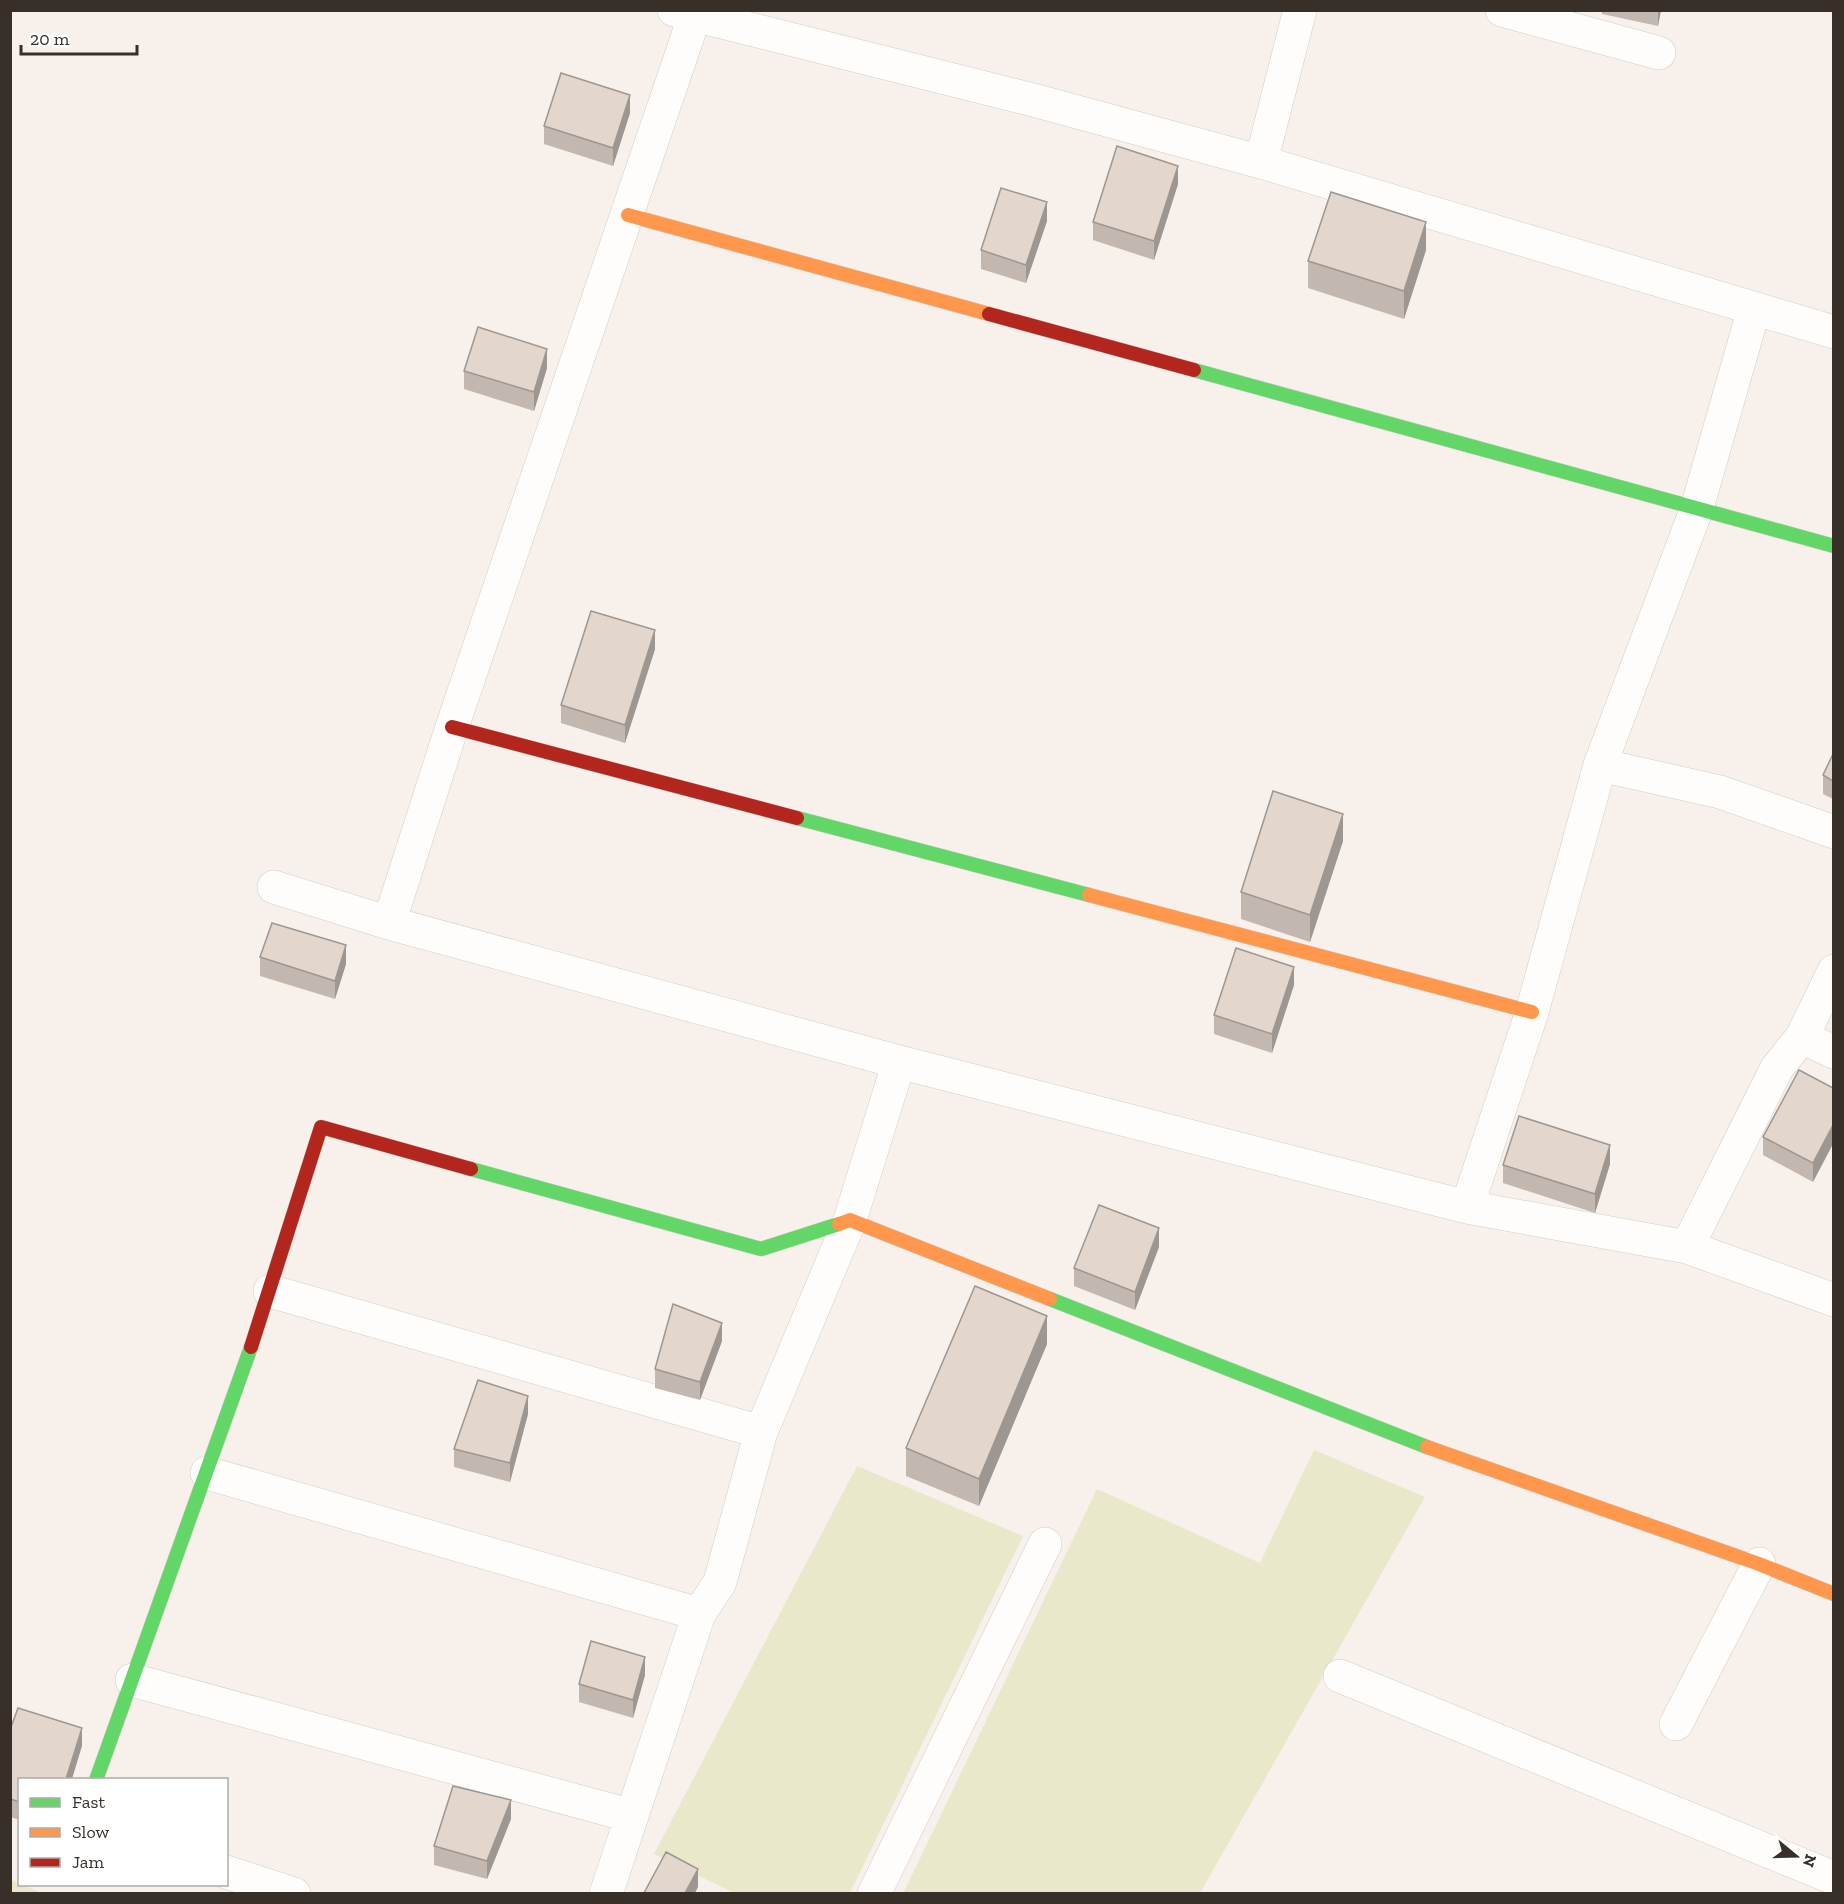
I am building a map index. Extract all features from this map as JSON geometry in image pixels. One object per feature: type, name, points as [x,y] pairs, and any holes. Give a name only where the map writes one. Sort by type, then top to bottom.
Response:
[{"type":"street","points":[[1262,162],[1300,10]]},
{"type":"street","points":[[1502,10],[1659,53]]},
{"type":"street","points":[[389,923],[452,727],[628,215],[685,13],[1037,101],[1262,162],[1833,332]]},
{"type":"street","points":[[628,215],[1833,546]]},
{"type":"street","points":[[1467,1207],[1532,1012],[1600,765],[1697,508],[1754,309]]},
{"type":"street","points":[[452,727],[1532,1012]]},
{"type":"street","points":[[1600,765],[1720,792],[1833,832]]},
{"type":"street","points":[[274,887],[389,923],[899,1062],[1467,1207],[1687,1247],[1833,1300]]},
{"type":"street","points":[[1687,1247],[1777,1068],[1802,1037],[1833,971]]},
{"type":"street","points":[[1802,1037],[1833,1052]]},
{"type":"street","points":[[606,1893],[699,1614],[720,1582],[761,1432],[850,1220],[899,1062]]},
{"type":"street","points":[[96,1778],[270,1291],[321,1127],[761,1249],[850,1220],[1432,1449],[1759,1564],[1833,1594]]},
{"type":"street","points":[[270,1291],[761,1432]]},
{"type":"street","points":[[207,1473],[699,1614]]},
{"type":"street","points":[[874,1893],[1045,1544]]},
{"type":"street","points":[[1677,1724],[1759,1564]]},
{"type":"street","points":[[1340,1676],[1833,1878]]},
{"type":"street","points":[[132,1680],[632,1816]]},
{"type":"street","points":[[228,1873],[294,1893]]},
{"type":"green space","points":[[1314,1450],[1425,1497],[1200,1893],[903,1894],[1097,1489],[1260,1563]]},
{"type":"green space","points":[[857,1466],[1023,1536],[850,1893],[734,1893],[654,1854]]},
{"type":"green space","points":[[10,1879],[18,1882],[18,1886],[26,1886],[42,1893],[11,1893]]},
{"type":"building","points":[[561,73],[630,95],[613,148],[544,126]]},
{"type":"building","points":[[1117,146],[1178,166],[1154,241],[1093,222]]},
{"type":"building","points":[[1001,188],[1047,202],[1026,265],[981,250]]},
{"type":"building","points":[[1331,192],[1426,222],[1404,291],[1308,261]]},
{"type":"building","points":[[478,327],[547,349],[534,392],[464,371]]},
{"type":"building","points":[[591,611],[655,630],[625,725],[561,705]]},
{"type":"building","points":[[1833,754],[1833,781],[1823,775]]},
{"type":"building","points":[[1273,791],[1343,814],[1310,915],[1241,892]]},
{"type":"building","points":[[272,923],[346,945],[335,981],[260,957]]},
{"type":"building","points":[[1236,948],[1294,967],[1272,1034],[1214,1015]]},
{"type":"building","points":[[1799,1070],[1833,1088],[1833,1125],[1813,1163],[1763,1137]]},
{"type":"building","points":[[1519,1116],[1610,1145],[1595,1194],[1503,1165]]},
{"type":"building","points":[[1099,1205],[1159,1228],[1135,1292],[1074,1268]]},
{"type":"building","points":[[975,1286],[1047,1316],[979,1479],[906,1448]]},
{"type":"building","points":[[673,1304],[722,1323],[700,1382],[655,1369]]},
{"type":"building","points":[[478,1380],[528,1396],[510,1463],[454,1449]]},
{"type":"building","points":[[591,1641],[645,1657],[633,1700],[579,1684]]},
{"type":"building","points":[[18,1708],[82,1728],[66,1778],[18,1778],[18,1801],[10,1799],[10,1730]]},
{"type":"building","points":[[453,1786],[511,1800],[487,1861],[434,1846]]},
{"type":"building","points":[[666,1852],[698,1869],[685,1893],[644,1893]]},
{"type":"traffic: fast","points":[[1194,370],[1834,546]]},
{"type":"traffic: fast","points":[[797,818],[1089,895]]},
{"type":"traffic: fast","points":[[471,1169],[761,1249],[839,1224]]},
{"type":"traffic: fast","points":[[1050,1299],[1427,1447]]},
{"type":"traffic: fast","points":[[97,1778],[251,1347]]},
{"type":"traffic: slow","points":[[628,215],[989,314]]},
{"type":"traffic: slow","points":[[1089,895],[1532,1012]]},
{"type":"traffic: slow","points":[[839,1224],[850,1220],[1050,1299]]},
{"type":"traffic: slow","points":[[1427,1447],[1759,1564],[1834,1594]]},
{"type":"traffic: jam","points":[[989,314],[1194,370]]},
{"type":"traffic: jam","points":[[452,727],[797,818]]},
{"type":"traffic: jam","points":[[251,1347],[321,1127],[471,1169]]}]
